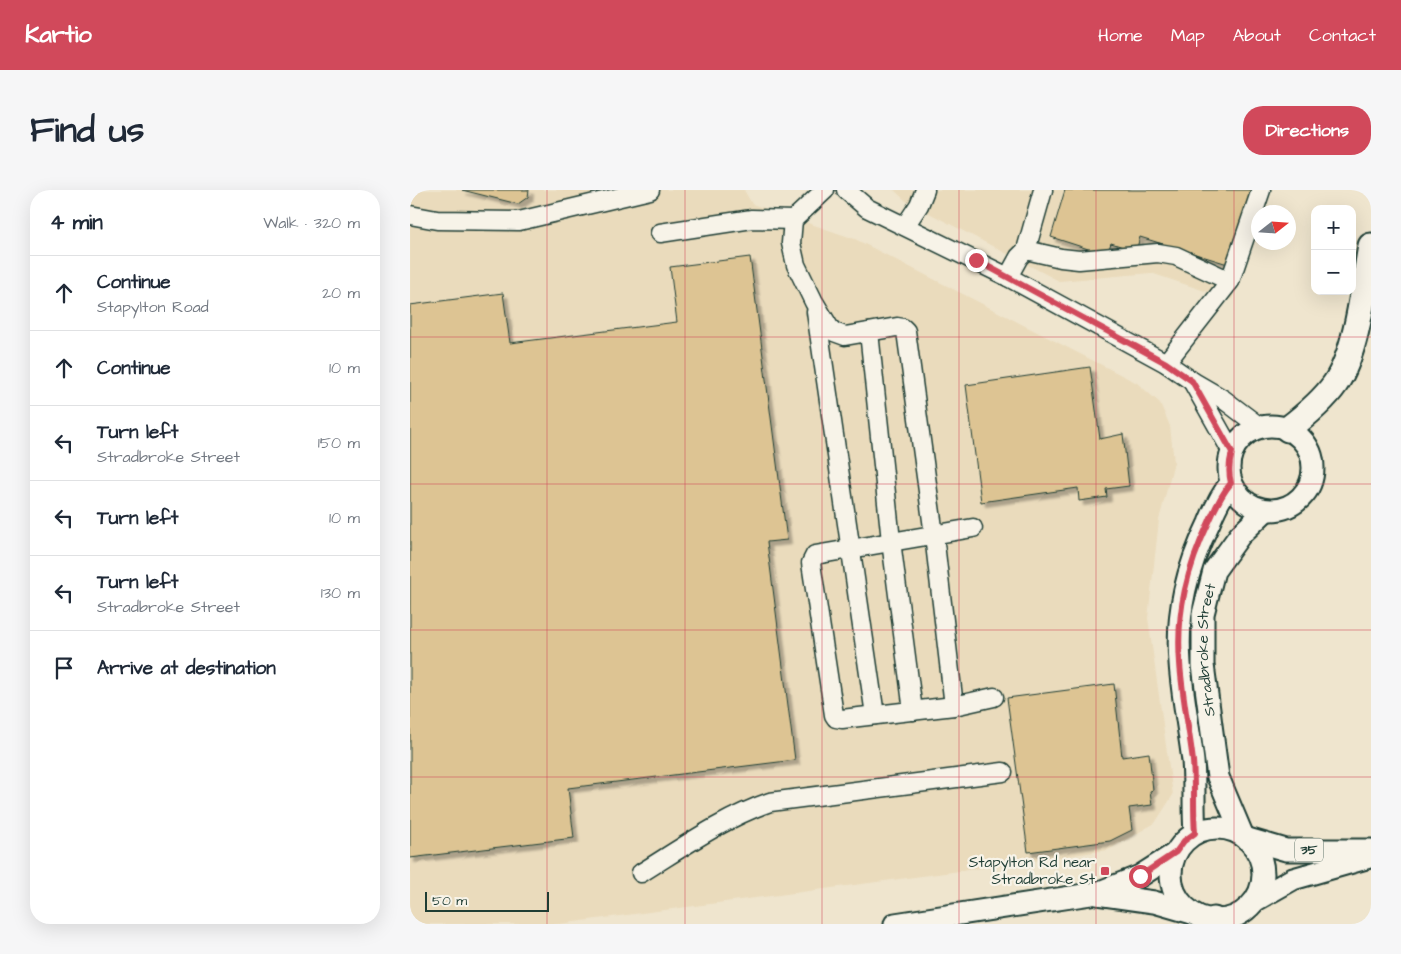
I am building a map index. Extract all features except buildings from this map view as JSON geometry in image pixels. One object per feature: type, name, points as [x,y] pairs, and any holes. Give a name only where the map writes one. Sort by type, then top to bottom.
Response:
[{"type":"highway","points":[[1288,429],[1327,394],[1344,369],[1358,316],[1371,246]]},
{"type":"main road","points":[[1274,426],[1288,429],[1308,447],[1312,460],[1313,473],[1310,486],[1302,498],[1291,506],[1279,510],[1265,511],[1254,508],[1244,502],[1236,493],[1231,483],[1229,462],[1232,452],[1238,441],[1248,432],[1260,427],[1274,426]]},
{"type":"main road","name":"Stradbroke Street","points":[[1195,833],[1193,805],[1195,780],[1180,664],[1181,613],[1195,552],[1222,495],[1231,483]]},
{"type":"main road","name":"Stradbroke Street","points":[[1245,837],[1218,777],[1204,665],[1203,614],[1214,571],[1240,536],[1265,511]]},
{"type":"main road","points":[[895,924],[1097,894],[1140,876],[1176,852],[1184,841],[1195,833],[1206,828],[1219,827],[1231,829],[1245,837],[1257,849],[1262,861],[1263,881],[1256,900],[1238,916],[1226,920],[1207,919],[1154,902],[1097,894]]},
{"type":"main road","name":"35","points":[[1245,837],[1286,850],[1371,850]]},
{"type":"main road","points":[[1176,852],[1172,869],[1172,886],[1184,906],[1207,919]]},
{"type":"main road","name":"35","points":[[1256,900],[1293,879],[1371,856]]},
{"type":"street","points":[[410,215],[437,220],[518,221],[650,190]]},
{"type":"street","points":[[660,233],[752,219],[792,220],[825,190]]},
{"type":"street","points":[[846,190],[867,208],[1008,277],[1166,363],[1223,399],[1260,427]]},
{"type":"street","points":[[905,226],[919,205],[925,190]]},
{"type":"street","points":[[1008,277],[1019,257],[1026,250],[1043,190]]},
{"type":"street","points":[[1166,363],[1230,281],[1261,190]]},
{"type":"street","points":[[792,220],[791,243],[794,258],[814,302],[834,332],[845,336],[898,327],[906,331],[934,535],[954,706]]},
{"type":"street","points":[[1026,250],[1078,260],[1158,253],[1176,256],[1230,281]]},
{"type":"street","points":[[814,302],[876,715]]},
{"type":"street","points":[[869,332],[891,541],[913,711]]},
{"type":"street","points":[[1192,381],[1232,452]]},
{"type":"street","points":[[974,528],[851,548],[815,555],[812,559],[834,715],[836,718],[842,719],[954,706],[994,697]]},
{"type":"street","points":[[641,873],[722,824],[748,810],[770,802],[1003,772]]},
{"type":"shaded area","points":[[410,190],[744,190],[752,204],[855,239],[1137,383],[1160,403],[1170,426],[1174,462],[1159,520],[1148,618],[1173,795],[1155,823],[1108,850],[1027,862],[559,924],[410,924]]},
{"type":"shaded area","points":[[894,190],[1266,190],[1261,205],[1251,205],[1251,239],[1232,300],[1151,273],[1059,281],[906,201]]},
{"type":"place","name":"Stapylton Rd near Stradbroke St","points":[[1105,871]]},
{"type":"route","points":[[976,260],[1166,363],[1192,381],[1232,452],[1229,462],[1231,483],[1222,495],[1195,552],[1181,613],[1180,664],[1195,780],[1193,805],[1195,833],[1184,841],[1176,852],[1140,876]]}]
